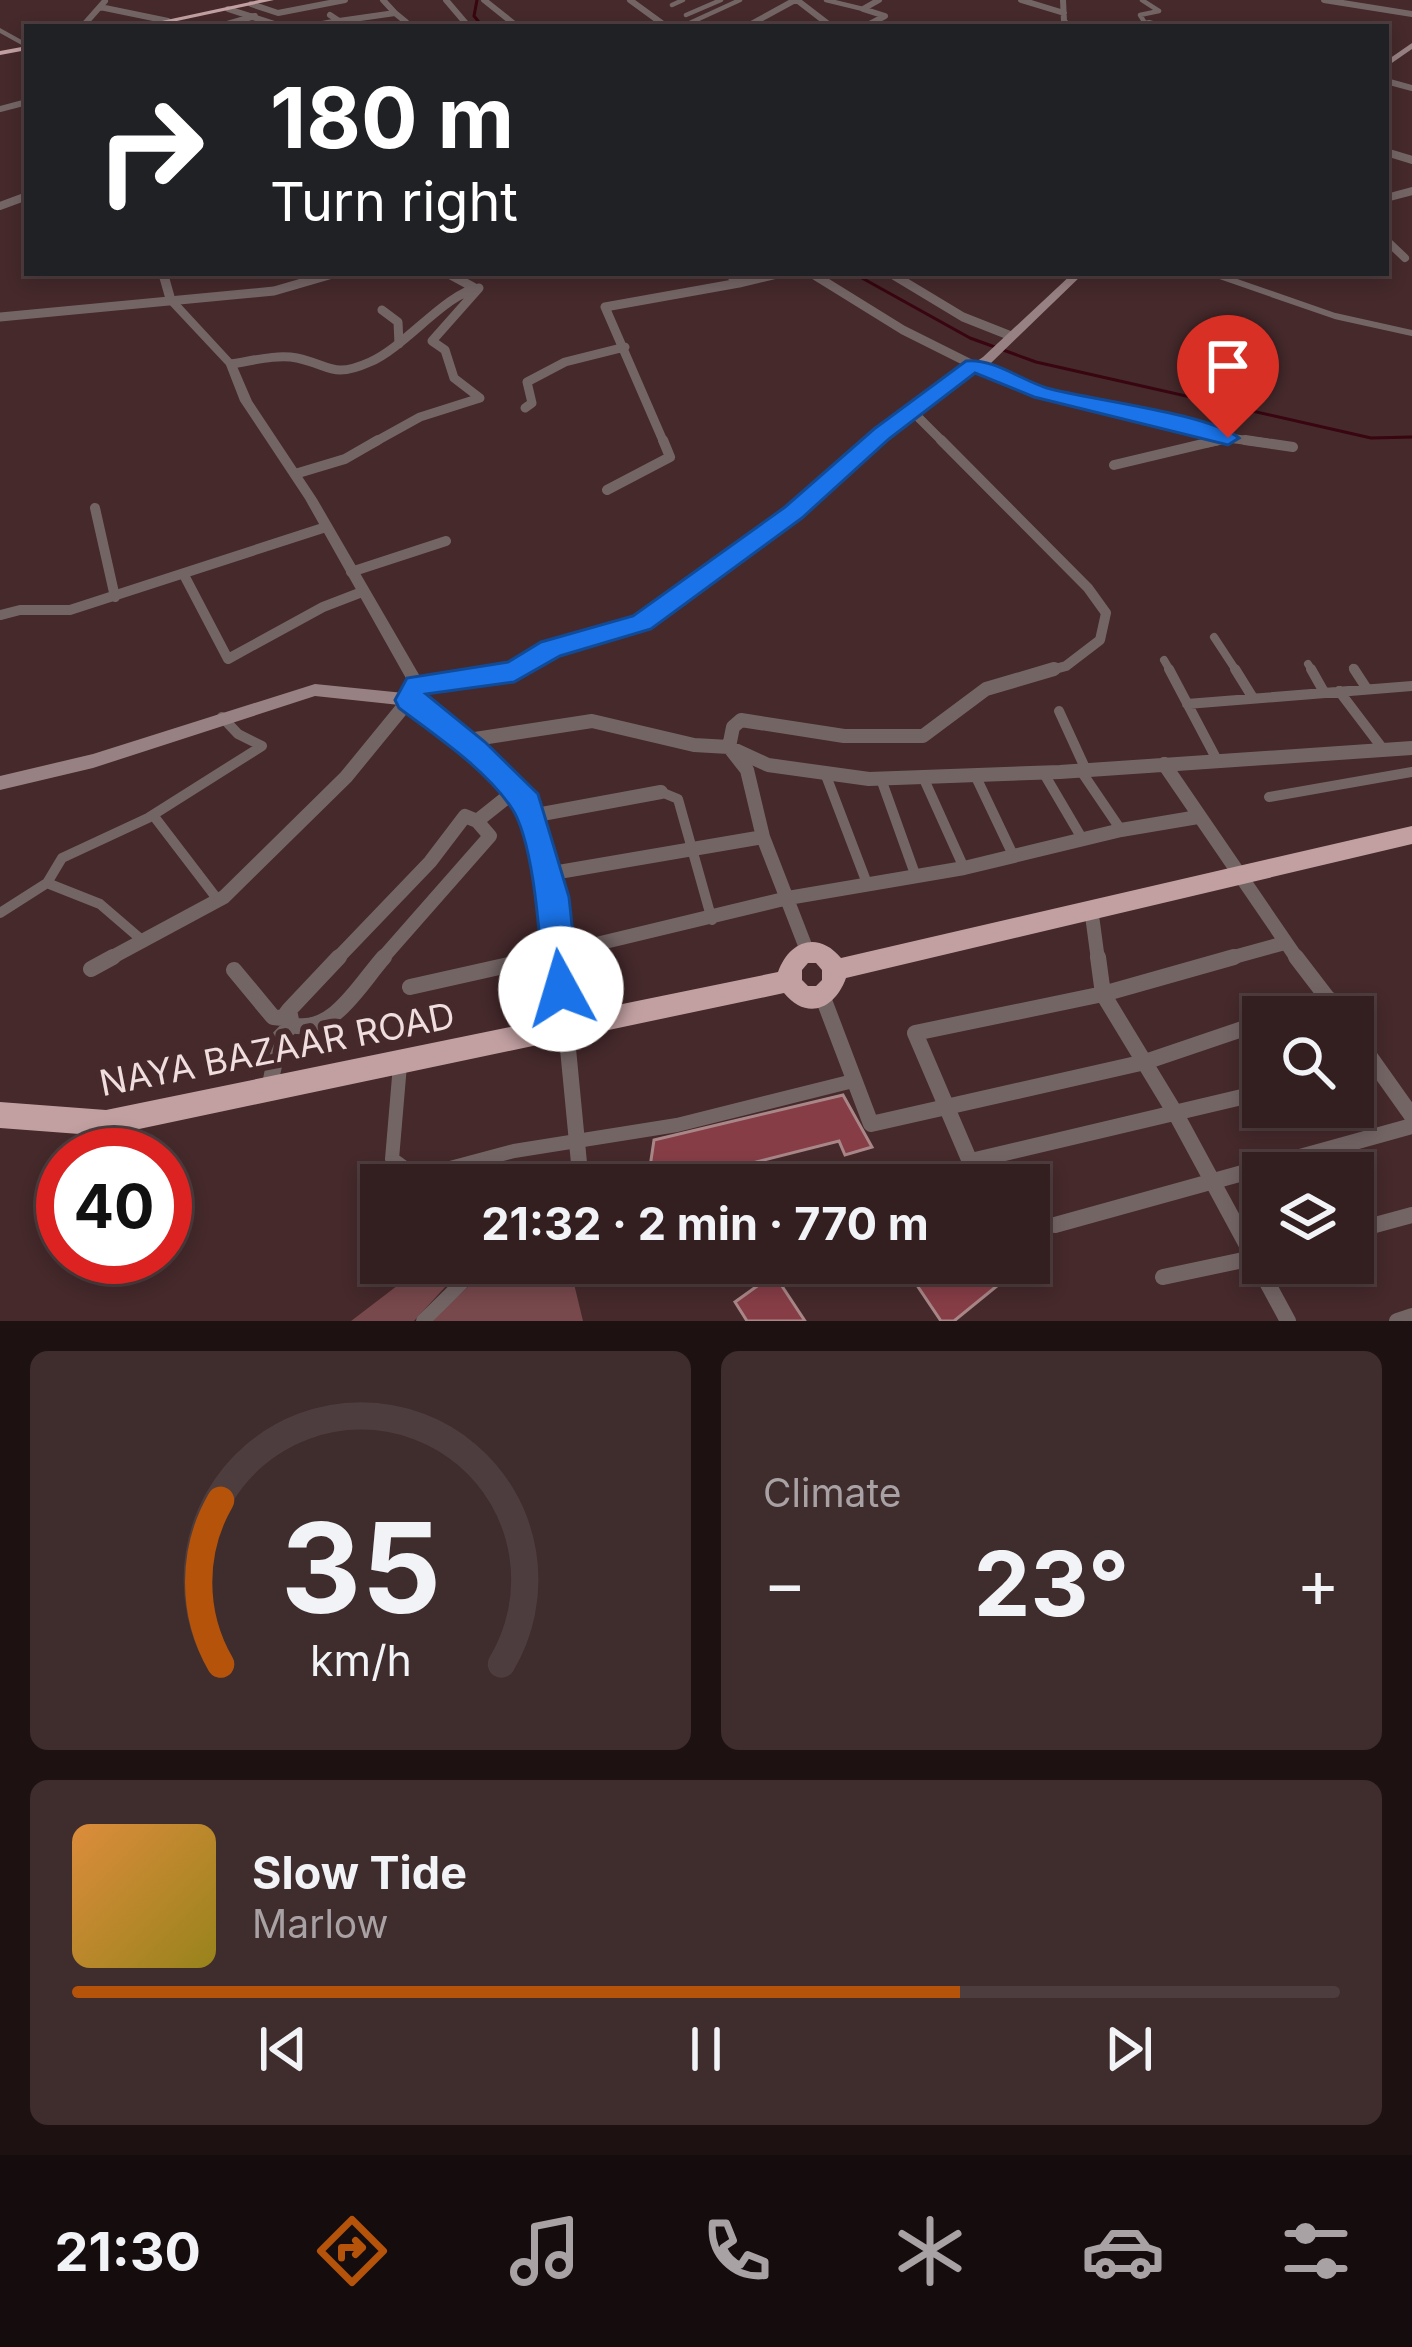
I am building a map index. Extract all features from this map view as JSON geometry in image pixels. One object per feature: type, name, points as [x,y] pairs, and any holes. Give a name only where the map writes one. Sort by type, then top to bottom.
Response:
[{"type":"highway","points":[[153,24],[270,0]]},
{"type":"highway","points":[[835,970],[1412,835]]},
{"type":"highway","points":[[808,953],[823,956],[835,970],[832,988],[822,995],[801,993],[789,981],[795,959],[808,953]]},
{"type":"highway","name":"NAYA BAZAAR ROAD","points":[[0,1115],[106,1123],[789,981]]},
{"type":"main road","points":[[0,783],[93,761],[315,690],[413,693],[514,672],[551,649],[642,622],[793,512],[912,411],[980,363],[1076,276]]},
{"type":"street","points":[[85,24],[106,0]]},
{"type":"street","points":[[100,7],[122,0]]},
{"type":"street","points":[[251,4],[278,14],[345,0]]},
{"type":"street","points":[[383,0],[406,22],[400,24]]},
{"type":"street","points":[[446,0],[467,24]]},
{"type":"street","points":[[484,0],[514,24]]},
{"type":"street","points":[[631,0],[663,24]]},
{"type":"street","points":[[672,5],[683,0]]},
{"type":"street","points":[[686,14],[722,0]]},
{"type":"street","points":[[688,24],[740,0]]},
{"type":"street","points":[[752,24],[796,0],[828,24]]},
{"type":"street","points":[[826,0],[884,16],[869,24]]},
{"type":"street","points":[[863,9],[879,0]]},
{"type":"street","points":[[1021,0],[1064,13]]},
{"type":"street","points":[[1063,0],[1069,24]]},
{"type":"street","points":[[1142,0],[1159,11],[1140,15],[1145,23]]},
{"type":"street","points":[[1324,0],[1412,14]]},
{"type":"street","points":[[100,7],[168,21]]},
{"type":"street","points":[[228,9],[276,24]]},
{"type":"street","points":[[323,24],[395,13]]},
{"type":"street","points":[[330,15],[339,21]]},
{"type":"street","points":[[228,24],[256,16]]},
{"type":"street","points":[[1389,243],[1405,258]]},
{"type":"street","points":[[164,276],[170,299],[231,364],[246,401],[296,474],[413,693],[516,790],[531,816],[547,874],[581,1164]]},
{"type":"street","points":[[0,316],[274,291],[326,276]]},
{"type":"street","points":[[296,474],[345,459],[420,417],[480,398],[454,378],[445,350],[432,340],[480,291],[453,276]]},
{"type":"street","points":[[731,276],[739,283]]},
{"type":"street","points":[[607,490],[670,457],[605,307],[769,276]]},
{"type":"street","points":[[816,276],[904,330],[1042,393],[1108,405],[1228,438],[1293,447]]},
{"type":"street","points":[[895,276],[963,317],[1010,338]]},
{"type":"street","points":[[1221,276],[1282,294],[1364,328],[1412,333]]},
{"type":"street","points":[[231,364],[297,358],[332,371],[371,362],[472,286]]},
{"type":"street","points":[[382,310],[398,322],[399,344]]},
{"type":"street","points":[[525,408],[532,404],[533,391],[527,382],[541,371],[625,347]]},
{"type":"street","points":[[808,953],[764,837],[747,770],[730,747],[733,727],[741,720],[844,736],[923,736],[986,689],[1066,666],[1100,640],[1106,613],[1088,588],[912,411]]},
{"type":"street","points":[[1114,466],[1228,438]]},
{"type":"street","points":[[95,508],[115,597]]},
{"type":"street","points":[[1,615],[20,610],[70,610],[326,527]]},
{"type":"street","points":[[350,572],[446,541]]},
{"type":"street","points":[[184,575],[228,659],[323,607],[362,592]]},
{"type":"street","points":[[1214,637],[1253,698]]},
{"type":"street","points":[[1164,660],[1216,758]]},
{"type":"street","points":[[1309,664],[1324,692]]},
{"type":"street","points":[[1353,668],[1367,689]]},
{"type":"street","points":[[1187,704],[1412,686]]},
{"type":"street","points":[[1340,691],[1384,749]]},
{"type":"street","points":[[91,969],[218,900],[346,777],[413,693]]},
{"type":"street","points":[[1059,711],[1084,771],[1121,830]]},
{"type":"street","points":[[0,913],[47,884],[62,858],[153,815],[262,746],[238,734],[222,717]]},
{"type":"street","points":[[462,741],[592,721],[694,745],[730,747],[768,765],[881,779],[1084,771],[1216,758],[1412,748]]},
{"type":"street","points":[[1165,764],[1285,944],[1327,996]]},
{"type":"street","points":[[1043,772],[1082,840]]},
{"type":"street","points":[[1269,797],[1412,772]]},
{"type":"street","points":[[824,773],[868,886]]},
{"type":"street","points":[[974,773],[1014,856]]},
{"type":"street","points":[[923,777],[964,868]]},
{"type":"street","points":[[881,779],[915,874]]},
{"type":"street","points":[[477,821],[516,790]]},
{"type":"street","points":[[531,816],[662,792],[678,799],[712,920]]},
{"type":"street","points":[[153,815],[218,900]]},
{"type":"street","points":[[234,970],[273,1017],[291,1018],[308,1029],[325,1024],[490,836],[477,821],[464,816],[430,862],[291,1018],[280,1037],[269,1090]]},
{"type":"street","points":[[410,987],[712,920],[788,898],[964,868],[1121,830],[1198,817]]},
{"type":"street","points":[[547,874],[764,837]]},
{"type":"street","points":[[47,884],[78,890],[103,904],[143,941]]},
{"type":"street","points":[[1091,908],[1103,994],[1242,1228]]},
{"type":"street","points":[[971,1164],[915,1033],[1103,994],[1285,944]]},
{"type":"street","points":[[822,995],[871,1124],[1145,1062],[1242,1029]]},
{"type":"street","points":[[400,1062],[392,1159],[410,1172],[440,1171],[514,1150],[579,1153],[853,1081]]},
{"type":"street","points":[[1374,1063],[1412,1116]]},
{"type":"street","points":[[970,1161],[1178,1116],[1242,1097]]},
{"type":"street","points":[[1054,1225],[1412,1126]]},
{"type":"street","points":[[575,1164],[579,1153]]},
{"type":"street","points":[[1374,1225],[1412,1215]]},
{"type":"street","points":[[1163,1277],[1242,1260]]},
{"type":"street","points":[[424,1321],[461,1284]]},
{"type":"street","points":[[1271,1284],[1288,1321]]},
{"type":"street","points":[[1397,1321],[1412,1316]]},
{"type":"shaded area","points":[[399,1284],[448,1284],[414,1321],[351,1321]]},
{"type":"shaded area","points":[[471,1284],[574,1284],[583,1321],[431,1321]]},
{"type":"building","points":[[843,1095],[872,1147],[845,1155],[839,1141],[748,1164],[650,1164],[654,1140]]},
{"type":"building","points":[[760,1284],[781,1284],[805,1321],[747,1321],[735,1302]]},
{"type":"building","points":[[916,1284],[999,1284],[954,1321],[941,1321]]},
{"type":"waterway","points":[[477,0],[474,16],[481,24]]},
{"type":"waterway","points":[[858,276],[970,338],[1036,362],[1371,438],[1412,437]]},
{"type":"route","points":[[561,989],[553,897],[527,803],[475,750],[422,714],[409,700],[417,685],[514,672],[551,649],[625,631],[642,622],[793,512],[882,434],[973,365],[1042,393],[1108,405],[1228,438]]}]
